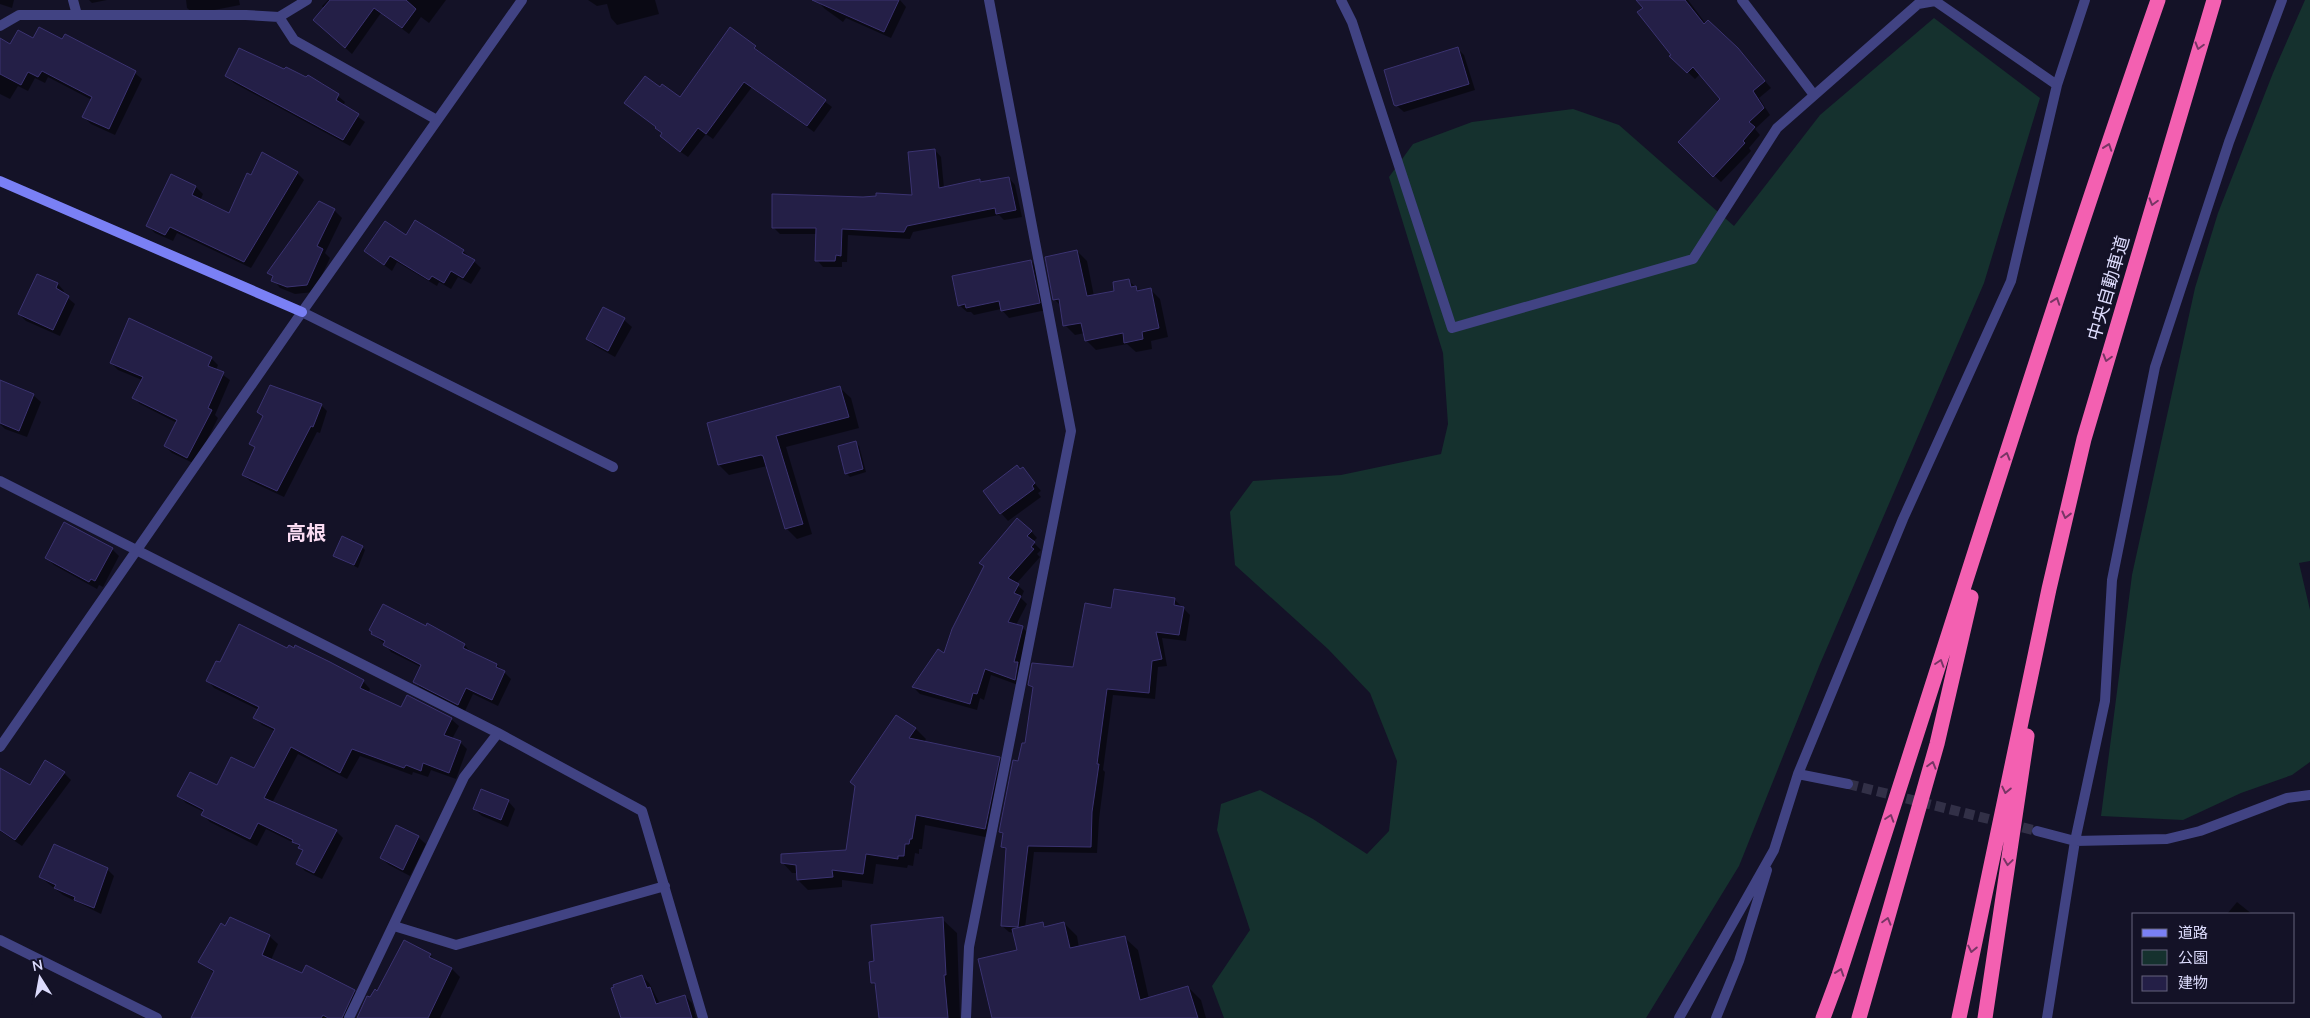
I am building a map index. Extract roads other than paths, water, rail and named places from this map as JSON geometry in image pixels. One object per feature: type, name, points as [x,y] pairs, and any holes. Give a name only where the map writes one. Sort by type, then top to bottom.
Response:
[{"type":"highway","points":[[1823,1018],[1839,975],[2052,312],[2158,0]]},
{"type":"highway","name":"中央自動車道","points":[[2049,589],[2084,439],[2214,0]]},
{"type":"highway","points":[[1858,1018],[1937,744],[1992,502]]},
{"type":"highway","points":[[1959,1018],[2049,589]]},
{"type":"highway","points":[[1985,1018],[2049,589]]},
{"type":"street","points":[[73,0],[77,15]]},
{"type":"street","points":[[0,26],[19,15],[246,15],[279,17],[307,0]]},
{"type":"street","points":[[0,747],[302,312],[522,0]]},
{"type":"street","points":[[966,1018],[969,947],[1071,432],[990,0]]},
{"type":"street","points":[[1341,0],[1352,22],[1452,328],[1693,259],[1777,128],[1918,4],[1935,1],[2057,84]]},
{"type":"street","points":[[1742,0],[1814,95]]},
{"type":"street","points":[[1716,1018],[1739,961],[1798,774],[1903,520],[2011,282],[2057,84],[2085,0]]},
{"type":"street","points":[[2047,1018],[2075,841],[2105,700],[2112,580],[2155,367],[2228,142],[2282,0]]},
{"type":"street","points":[[279,17],[294,40],[437,120]]},
{"type":"street","points":[[0,181],[302,312],[613,467]]},
{"type":"street","points":[[0,481],[498,733],[642,811],[703,1018]]},
{"type":"street","points":[[349,1018],[464,777],[498,733]]},
{"type":"street","points":[[1798,774],[1848,784]]},
{"type":"street","points":[[2037,831],[2075,841],[2167,839],[2200,831],[2287,798],[2310,795]]},
{"type":"street","points":[[1679,1018],[1774,850]]},
{"type":"street","points":[[394,926],[456,945],[665,886]]},
{"type":"street","points":[[0,940],[158,1018]]},
{"type":"tunnel","points":[[1848,784],[2037,831]]},
{"type":"district","name":"高根","points":[[306,532]]}]
